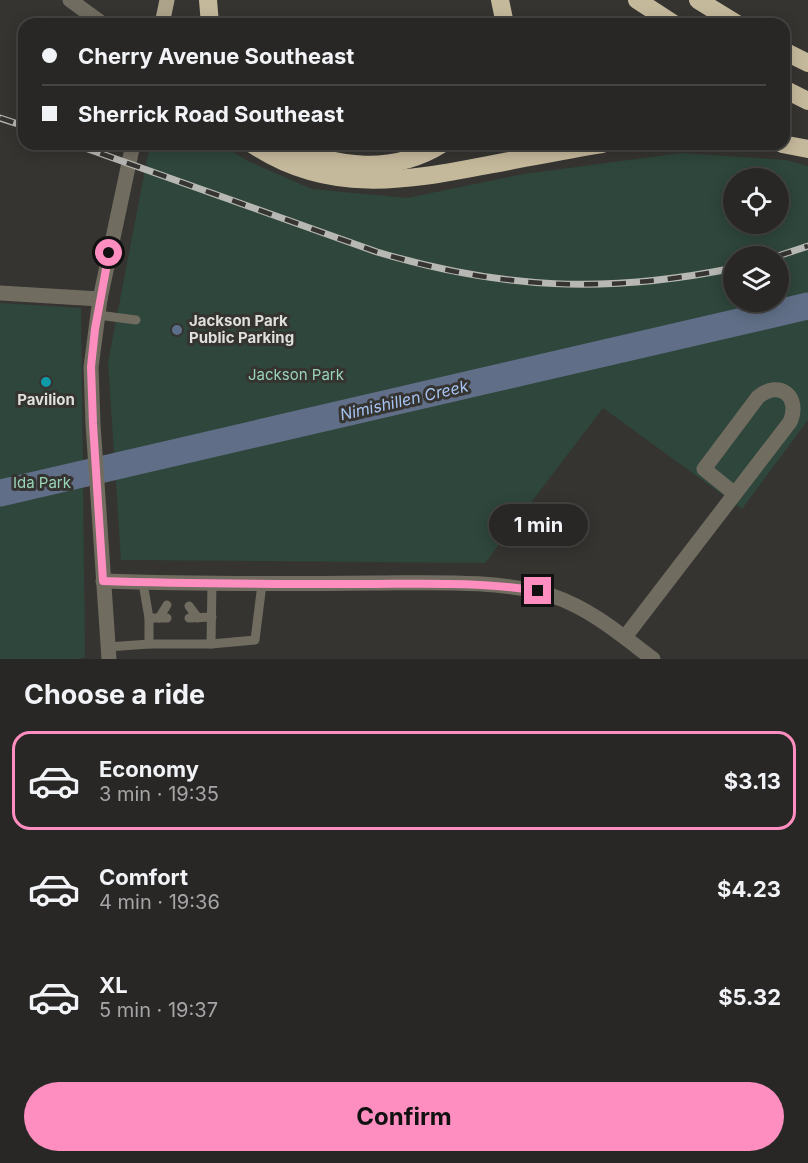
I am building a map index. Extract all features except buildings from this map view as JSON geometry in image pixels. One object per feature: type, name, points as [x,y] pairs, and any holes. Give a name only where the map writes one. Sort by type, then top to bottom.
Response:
[{"type":"highway","points":[[208,0],[210,18]]},
{"type":"highway","points":[[500,0],[504,18]]},
{"type":"highway","points":[[637,0],[665,18]]},
{"type":"highway","points":[[698,0],[728,18]]},
{"type":"highway","points":[[790,54],[808,63]]},
{"type":"highway","points":[[790,92],[808,101]]},
{"type":"highway","points":[[790,146],[808,149]]},
{"type":"highway","points":[[264,150],[297,167],[330,177],[364,181],[410,179],[569,150]]},
{"type":"highway","points":[[302,150],[347,164],[370,165],[415,158],[430,150]]},
{"type":"main road","points":[[163,18],[167,0]]},
{"type":"street","points":[[70,0],[95,18]]},
{"type":"street","points":[[108,653],[91,367],[100,299],[132,150]]},
{"type":"street","points":[[0,293],[100,299]]},
{"type":"street","points":[[625,637],[735,494],[790,422],[795,411],[793,402],[786,393],[776,389],[766,391],[758,398],[704,470],[735,494]]},
{"type":"street","points":[[103,581],[212,584],[440,583],[515,587],[538,591],[571,603],[625,637],[653,659]]},
{"type":"lane","points":[[98,315],[136,320]]},
{"type":"lane","points":[[143,583],[149,618],[149,644]]},
{"type":"lane","points":[[211,644],[212,584]]},
{"type":"lane","points":[[108,653],[149,644],[211,644],[255,640],[262,584]]},
{"type":"lane","points":[[149,618],[163,618],[167,605]]},
{"type":"lane","points":[[189,606],[194,618],[212,617]]},
{"type":"green space","name":"Jackson Park","points":[[149,150],[230,150],[248,161],[312,189],[407,198],[524,174],[681,153],[786,160],[808,166],[808,420],[742,509],[603,408],[485,563],[121,560],[108,362]]},
{"type":"green space","name":"Ida Park","points":[[0,303],[81,308],[85,657],[79,659],[0,659]]},
{"type":"waterway","name":"Nimishillen Creek","points":[[0,493],[808,306]]},
{"type":"railway","points":[[0,118],[18,124]]},
{"type":"railway","points":[[91,150],[377,252],[467,274],[554,284],[597,284],[642,282],[723,270]]},
{"type":"railway","points":[[789,252],[808,246]]},
{"type":"place","name":"Jackson Park Public Parking","points":[[177,330]]},
{"type":"place","name":"Pavilion","points":[[46,382]]},
{"type":"route","points":[[109,253],[95,329],[91,367],[103,581],[185,584],[440,583],[515,587],[538,591]]}]
